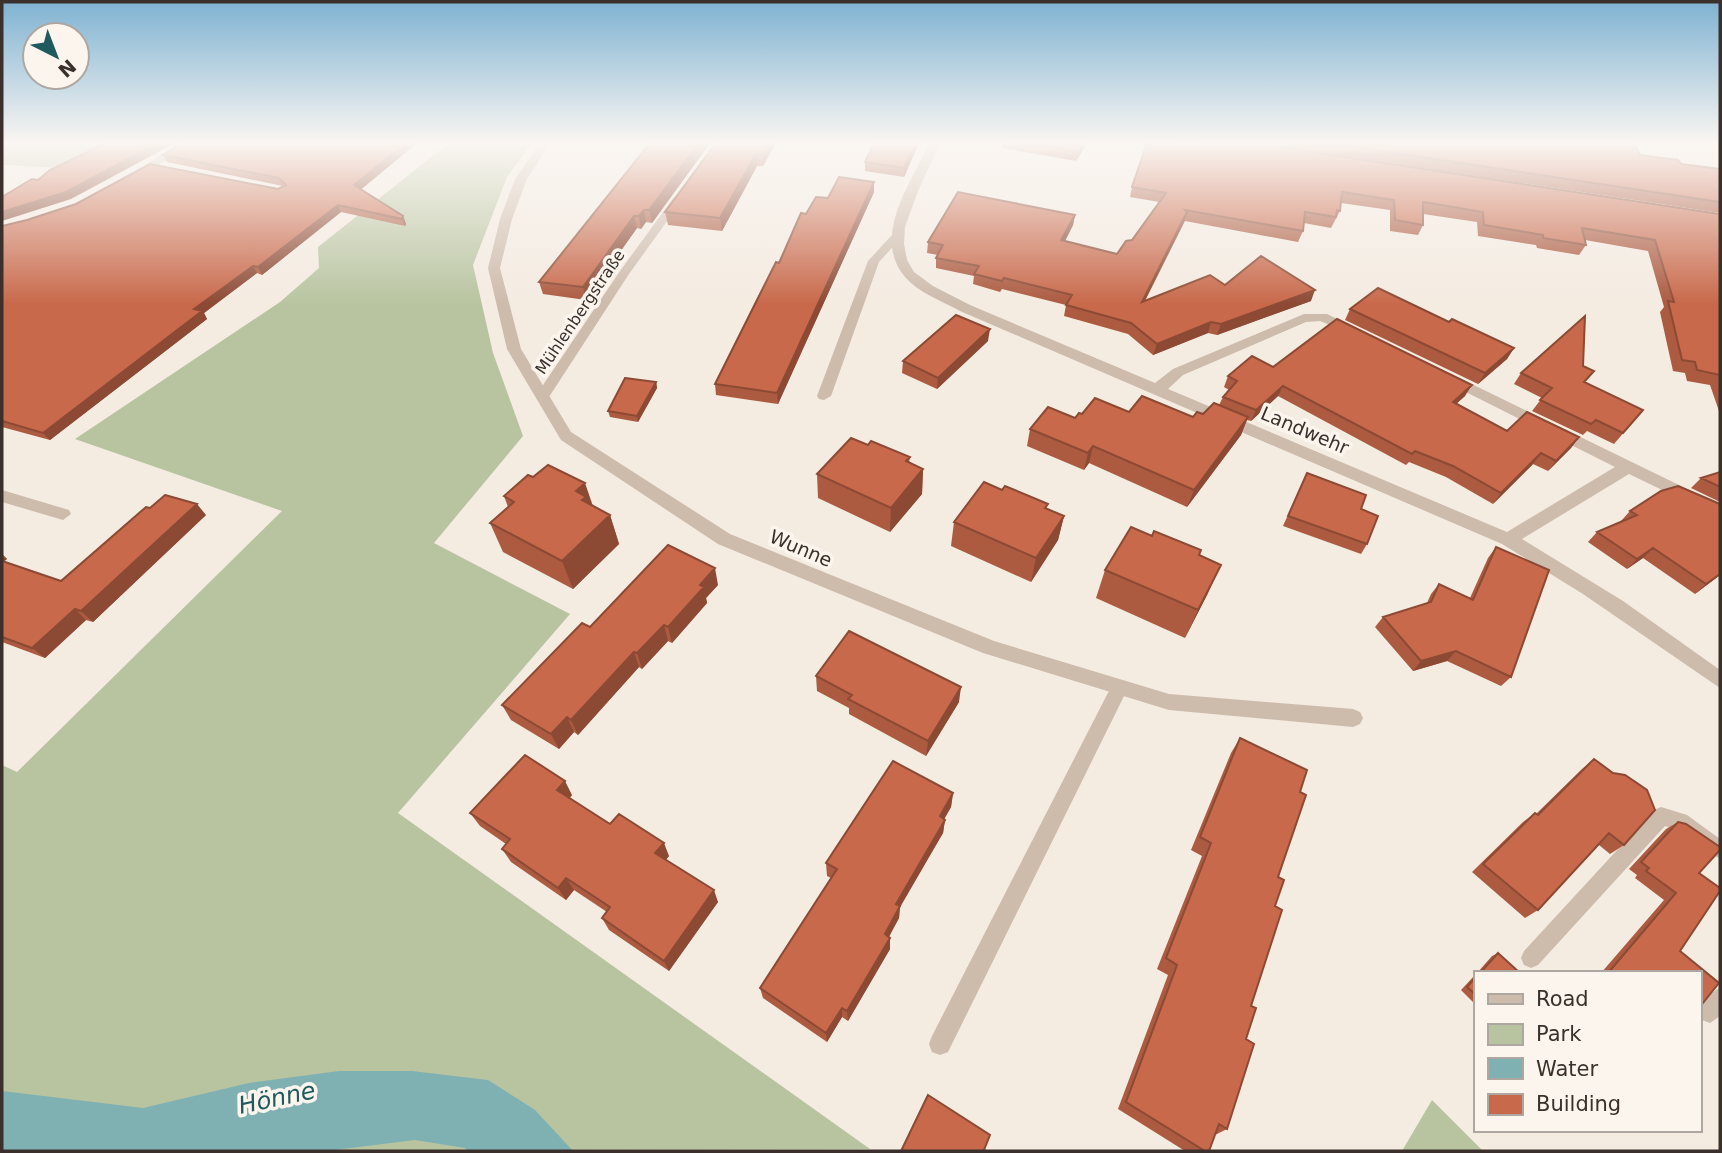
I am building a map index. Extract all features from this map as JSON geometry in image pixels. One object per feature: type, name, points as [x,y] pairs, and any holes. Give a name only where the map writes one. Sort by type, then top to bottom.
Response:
[{"type":"street","name":"Wunne","points":[[514,197],[494,268],[514,349],[542,397],[566,436],[724,539],[990,648],[1119,688],[1169,702],[1353,718]]},
{"type":"street","points":[[895,238],[910,197]]},
{"type":"street","name":"Landwehr","points":[[895,238],[898,254],[908,273],[930,289],[965,308],[1158,388],[1508,540],[1577,579],[1663,637],[1720,680]]},
{"type":"street","points":[[1158,388],[1178,372],[1304,318],[1322,317],[1374,341]]},
{"type":"street","points":[[1435,371],[1720,512]]},
{"type":"street","points":[[1508,540],[1628,467]]},
{"type":"street","points":[[2,496],[63,514]]},
{"type":"lane","name":"Mühlenbergstraße","points":[[542,397],[624,273],[679,197]]},
{"type":"lane","points":[[824,396],[874,261],[895,238]]},
{"type":"lane","points":[[940,1044],[1119,688]]},
{"type":"lane","points":[[1531,958],[1661,816],[1680,821],[1720,850]]},
{"type":"green space","points":[[381,197],[499,197],[473,265],[493,353],[523,436],[434,543],[570,614],[398,813],[870,1149],[2,1151],[2,765],[17,772],[282,511],[75,439],[280,302],[319,268],[318,247]]},
{"type":"green space","points":[[1432,1100],[1483,1151],[1402,1151]]},
{"type":"water","name":"Hönne","points":[[339,1071],[412,1071],[488,1080],[535,1110],[573,1151],[468,1151],[465,1148],[415,1140],[327,1151],[2,1151],[2,1091],[143,1108],[249,1083]]},
{"type":"building","points":[[2,197],[51,197],[2,212]]},
{"type":"building","points":[[89,197],[373,197],[403,216],[402,219],[338,205],[258,267],[253,266],[194,309],[202,311],[43,433],[2,421],[2,226],[76,204]]},
{"type":"building","points":[[607,197],[659,197],[649,210],[634,216],[583,287],[539,282]]},
{"type":"building","points":[[676,197],[732,197],[720,218],[665,212]]},
{"type":"building","points":[[816,197],[867,197],[777,393],[715,384],[776,262],[779,263],[801,213],[806,214]]},
{"type":"building","points":[[955,197],[982,197],[1075,215],[1061,240],[1117,254],[1126,241],[1132,240],[1163,197],[1341,197],[1340,211],[1337,210],[1336,217],[1305,212],[1303,231],[1185,210],[1187,212],[1142,302],[1210,275],[1225,285],[1261,256],[1315,290],[1221,324],[1211,322],[1157,344],[1131,323],[1066,305],[1072,295],[1004,278],[1002,281],[974,274],[979,266],[936,258],[943,245],[928,242]]},
{"type":"building","points":[[1373,197],[1607,197],[1720,214],[1720,375],[1697,370],[1695,362],[1682,360],[1668,301],[1674,302],[1655,240],[1582,228],[1586,245],[1543,238],[1543,235],[1484,225],[1483,212],[1423,202],[1423,225],[1395,220],[1394,200]]},
{"type":"building","points":[[1685,197],[1720,197],[1720,202]]},
{"type":"building","points":[[1378,288],[1449,322],[1452,319],[1514,348],[1485,373],[1350,309]]},
{"type":"building","points":[[956,315],[990,329],[938,378],[903,361]]},
{"type":"building","points":[[1585,316],[1583,366],[1594,371],[1584,382],[1643,410],[1623,433],[1596,420],[1591,424],[1540,400],[1552,388],[1521,373]]},
{"type":"building","points":[[1337,319],[1472,385],[1453,402],[1507,431],[1527,412],[1579,437],[1556,461],[1541,453],[1501,493],[1453,466],[1415,451],[1412,454],[1283,386],[1256,410],[1223,397],[1237,381],[1228,376],[1252,356],[1273,367]]},
{"type":"building","points":[[625,378],[656,382],[637,416],[608,411]]},
{"type":"building","points":[[1142,396],[1193,417],[1197,412],[1203,414],[1214,403],[1248,417],[1194,490],[1093,446],[1088,453],[1030,429],[1048,407],[1075,418],[1079,413],[1082,414],[1095,398],[1129,412]]},
{"type":"building","points":[[851,438],[868,445],[871,441],[910,457],[906,461],[923,469],[891,508],[817,474]]},
{"type":"building","points":[[548,465],[585,483],[576,491],[586,497],[582,500],[610,515],[562,561],[490,523],[514,502],[504,496],[528,475],[533,477]]},
{"type":"building","points":[[1720,472],[1720,487],[1701,478]]},
{"type":"building","points":[[1307,473],[1366,495],[1361,509],[1378,516],[1367,544],[1288,516]]},
{"type":"building","points":[[984,482],[1002,490],[1005,486],[1048,504],[1045,508],[1064,516],[1036,558],[954,522]]},
{"type":"building","points":[[1678,486],[1720,504],[1720,574],[1706,584],[1653,548],[1637,559],[1597,532],[1637,515],[1630,511],[1661,491]]},
{"type":"building","points":[[165,495],[197,504],[81,611],[75,609],[32,648],[2,637],[2,561],[61,581],[146,507],[150,508]]},
{"type":"building","points":[[1131,527],[1152,536],[1154,531],[1201,550],[1199,555],[1221,565],[1198,610],[1105,570]]},
{"type":"building","points":[[668,545],[715,568],[700,585],[704,587],[668,627],[664,625],[637,653],[634,652],[571,720],[567,717],[551,734],[502,705],[582,623],[590,627]]},
{"type":"building","points":[[1496,547],[1549,570],[1511,677],[1456,651],[1421,661],[1383,617],[1431,602],[1439,584],[1473,600]]},
{"type":"building","points":[[849,631],[961,687],[928,741],[848,699],[852,695],[816,676]]},
{"type":"building","points":[[1240,738],[1307,770],[1300,792],[1306,795],[1278,877],[1284,880],[1275,906],[1282,910],[1251,1006],[1256,1008],[1246,1039],[1254,1044],[1227,1129],[1219,1124],[1209,1151],[1205,1151],[1126,1102],[1177,965],[1166,958],[1211,843],[1200,837]]},
{"type":"building","points":[[525,755],[565,781],[557,790],[610,824],[619,814],[664,843],[655,853],[714,890],[664,961],[602,918],[610,907],[566,878],[558,888],[502,849],[510,839],[470,813]]},
{"type":"building","points":[[1594,759],[1613,773],[1625,775],[1647,790],[1655,810],[1624,845],[1609,833],[1538,910],[1483,864],[1535,813],[1538,815]]},
{"type":"building","points":[[893,761],[953,793],[940,816],[945,820],[896,904],[900,906],[885,934],[890,938],[847,1011],[842,1008],[826,1033],[760,988],[837,869],[826,863]]},
{"type":"building","points":[[1678,822],[1686,824],[1720,847],[1699,873],[1720,888],[1720,891],[1680,951],[1719,983],[1701,1006],[1701,971],[1610,971],[1676,893],[1646,871],[1649,868],[1641,862]]},
{"type":"building","points":[[1498,953],[1518,971],[1482,971]]},
{"type":"building","points":[[1474,979],[1474,993],[1467,987]]},
{"type":"building","points":[[928,1095],[990,1135],[984,1150],[986,1151],[901,1151]]}]
